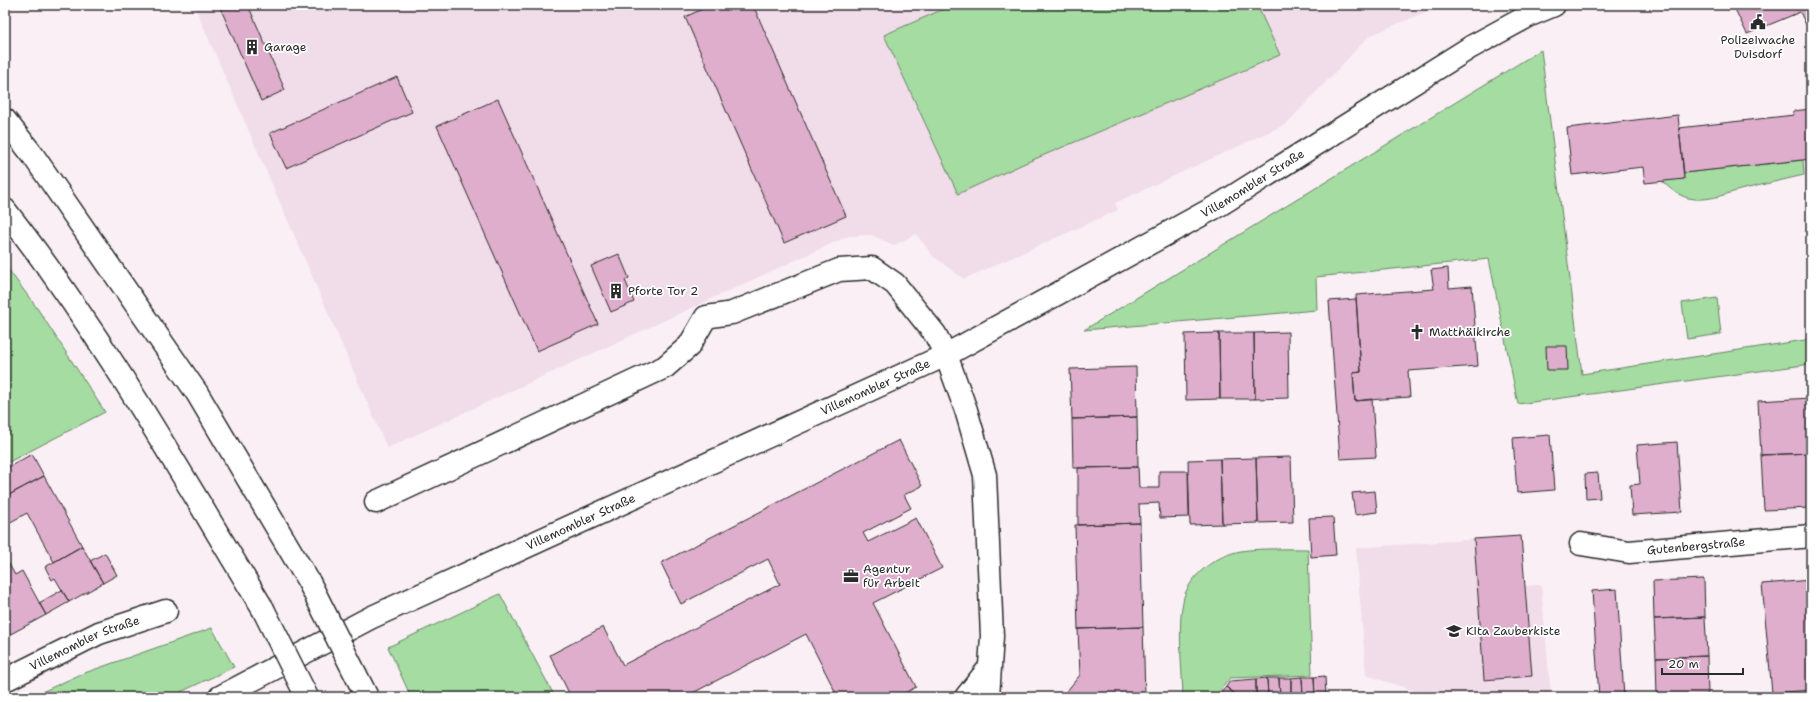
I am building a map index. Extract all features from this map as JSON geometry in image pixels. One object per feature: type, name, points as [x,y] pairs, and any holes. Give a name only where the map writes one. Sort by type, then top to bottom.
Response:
[{"type":"main road","name":"Villemombler Straße","points":[[220,697],[370,618],[946,355],[1221,204],[1384,100],[1471,47],[1530,15],[1554,5]]},
{"type":"main road","points":[[5,120],[32,154],[197,393],[309,582],[367,697]]},
{"type":"main road","points":[[5,210],[39,254],[123,377],[263,609],[307,697]]},
{"type":"main road","points":[[376,502],[665,367],[689,346],[706,317],[732,314],[839,270],[872,268],[895,284],[935,334],[946,355]]},
{"type":"main road","name":"Villemombler Straße","points":[[946,355],[966,410],[985,475],[992,636],[988,697]]},
{"type":"main road","name":"Gutenbergstraße","points":[[1581,544],[1629,552],[1811,536]]},
{"type":"main road","name":"Villemombler Straße","points":[[5,680],[98,633],[166,611]]},
{"type":"main road","points":[[966,697],[989,668]]},
{"type":"shaded area","points":[[194,5],[1442,5],[1369,36],[1286,124],[1115,203],[1118,210],[964,279],[933,256],[916,234],[894,245],[871,235],[848,236],[387,448]]},
{"type":"shaded area","name":"Kita Zauberkiste","points":[[1521,536],[1525,586],[1541,585],[1551,697],[1434,697],[1366,675],[1356,548]]},
{"type":"green space","points":[[953,5],[1257,5],[1280,55],[1023,164],[958,194],[884,35]]},
{"type":"green space","points":[[1541,50],[1582,374],[1805,340],[1811,336],[1811,364],[1518,404],[1489,259],[1316,277],[1317,310],[1084,330]]},
{"type":"green space","points":[[1803,160],[1804,175],[1708,199],[1684,197],[1668,187],[1662,181],[1684,179],[1684,173]]},
{"type":"green space","points":[[5,265],[37,308],[105,412],[5,464]]},
{"type":"green space","points":[[1717,298],[1721,334],[1687,339],[1682,303]]},
{"type":"green space","points":[[1256,549],[1308,549],[1312,675],[1230,678],[1215,697],[1185,697],[1183,695],[1180,645],[1181,619],[1184,597],[1192,581],[1199,573],[1214,561],[1232,553]]},
{"type":"green space","points":[[500,594],[555,697],[411,697],[388,647]]},
{"type":"green space","points":[[212,628],[234,667],[170,697],[31,697],[79,675]]},
{"type":"building","name":"Garage","points":[[219,5],[248,5],[285,90],[261,101]]},
{"type":"building","points":[[711,5],[753,5],[846,216],[784,243],[685,17]]},
{"type":"building","name":"Polizeiwache Duisdorf","points":[[1733,5],[1811,5],[1811,33],[1800,12],[1747,34]]},
{"type":"building","points":[[397,77],[412,112],[286,168],[270,133]]},
{"type":"building","points":[[498,99],[598,324],[537,351],[437,126]]},
{"type":"building","points":[[1811,109],[1811,159],[1684,173],[1679,128],[1794,115],[1793,111]]},
{"type":"building","points":[[1678,115],[1684,179],[1645,183],[1643,167],[1572,175],[1567,128]]},
{"type":"building","name":"Pforte Tor 2","points":[[619,254],[629,278],[625,280],[634,302],[611,312],[591,266]]},
{"type":"building","name":"Matthäikirche","points":[[1448,268],[1449,288],[1472,286],[1478,366],[1408,371],[1410,397],[1355,401],[1353,373],[1361,372],[1356,295],[1434,289],[1431,270]]},
{"type":"building","points":[[1356,299],[1361,372],[1353,373],[1355,401],[1372,399],[1376,457],[1340,459],[1329,301]]},
{"type":"building","points":[[1288,332],[1289,398],[1255,399],[1254,333]]},
{"type":"building","points":[[1219,333],[1220,399],[1186,400],[1185,334]]},
{"type":"building","points":[[1219,333],[1254,333],[1255,399],[1220,399]]},
{"type":"building","points":[[1546,346],[1567,346],[1568,370],[1547,370]]},
{"type":"building","points":[[1136,367],[1137,417],[1072,419],[1070,369]]},
{"type":"building","points":[[1811,398],[1811,453],[1761,455],[1758,401]]},
{"type":"building","points":[[1137,417],[1138,467],[1073,468],[1072,419]]},
{"type":"building","points":[[1550,435],[1554,490],[1517,493],[1513,438]]},
{"type":"building","name":"Agentur für Arbeit","points":[[899,440],[922,486],[904,495],[911,508],[863,533],[868,542],[916,518],[942,568],[873,603],[916,687],[903,694],[905,697],[838,697],[806,634],[685,697],[571,697],[550,655],[603,627],[623,665],[780,584],[768,559],[681,604],[661,563]]},
{"type":"building","points":[[1677,442],[1682,512],[1632,515],[1630,485],[1640,484],[1637,445]]},
{"type":"building","points":[[1811,453],[1811,508],[1764,510],[1761,455]]},
{"type":"building","points":[[32,454],[44,476],[5,497],[5,469]]},
{"type":"building","points":[[1291,457],[1293,522],[1258,523],[1256,458]]},
{"type":"building","points":[[1256,458],[1258,523],[1222,524],[1220,459]]},
{"type":"building","points":[[1220,459],[1222,524],[1190,525],[1188,460]]},
{"type":"building","points":[[1138,467],[1139,488],[1159,488],[1159,471],[1188,471],[1189,517],[1160,518],[1159,503],[1139,504],[1140,523],[1078,525],[1078,468]]},
{"type":"building","points":[[1598,473],[1600,498],[1586,499],[1585,474]]},
{"type":"building","points":[[44,476],[82,546],[54,562],[27,513],[5,525],[5,497]]},
{"type":"building","points":[[1375,491],[1377,512],[1355,515],[1352,493]]},
{"type":"building","points":[[1333,517],[1336,555],[1311,557],[1309,518]]},
{"type":"building","points":[[1140,523],[1143,627],[1078,629],[1075,525]]},
{"type":"building","points":[[1521,536],[1532,676],[1484,680],[1474,539]]},
{"type":"building","points":[[82,546],[103,583],[69,602],[55,578],[52,580],[45,567]]},
{"type":"building","points":[[105,553],[117,575],[103,583],[90,561]]},
{"type":"building","points":[[5,557],[15,575],[22,571],[46,615],[5,637]]},
{"type":"building","points":[[1704,579],[1705,617],[1654,619],[1653,581]]},
{"type":"building","points":[[1811,580],[1811,690],[1772,693],[1762,584]]},
{"type":"building","points":[[1617,589],[1624,697],[1599,697],[1592,591]]},
{"type":"building","points":[[62,590],[69,602],[46,615],[39,603]]},
{"type":"building","points":[[1705,617],[1707,656],[1656,658],[1654,619]]},
{"type":"building","points":[[1143,627],[1145,694],[1143,697],[1062,697],[1080,675],[1078,629]]},
{"type":"building","points":[[1707,656],[1708,695],[1657,697],[1656,658]]},
{"type":"building","points":[[1325,676],[1326,697],[1315,697],[1314,677]]},
{"type":"building","points":[[1302,677],[1314,677],[1315,697],[1303,697]]},
{"type":"building","points":[[1302,677],[1303,697],[1291,697],[1291,678]]},
{"type":"building","points":[[1267,678],[1279,678],[1280,697],[1268,697]]},
{"type":"building","points":[[1267,678],[1268,697],[1256,697],[1256,679]]},
{"type":"building","points":[[1279,678],[1291,678],[1291,697],[1280,697]]},
{"type":"building","points":[[1256,679],[1256,697],[1239,697],[1226,687],[1230,681]]},
{"type":"building","points":[[1226,687],[1239,697],[1218,696]]},
{"type":"place","name":"Polizeiwache Duisdorf","points":[[1758,22]]},
{"type":"place","name":"Garage","points":[[252,47]]},
{"type":"place","name":"Pforte Tor 2","points":[[616,291]]},
{"type":"place","name":"Matthäikirche","points":[[1417,332]]},
{"type":"place","name":"Agentur für Arbeit","points":[[851,576]]},
{"type":"place","name":"Kita Zauberkiste","points":[[1454,631]]}]
